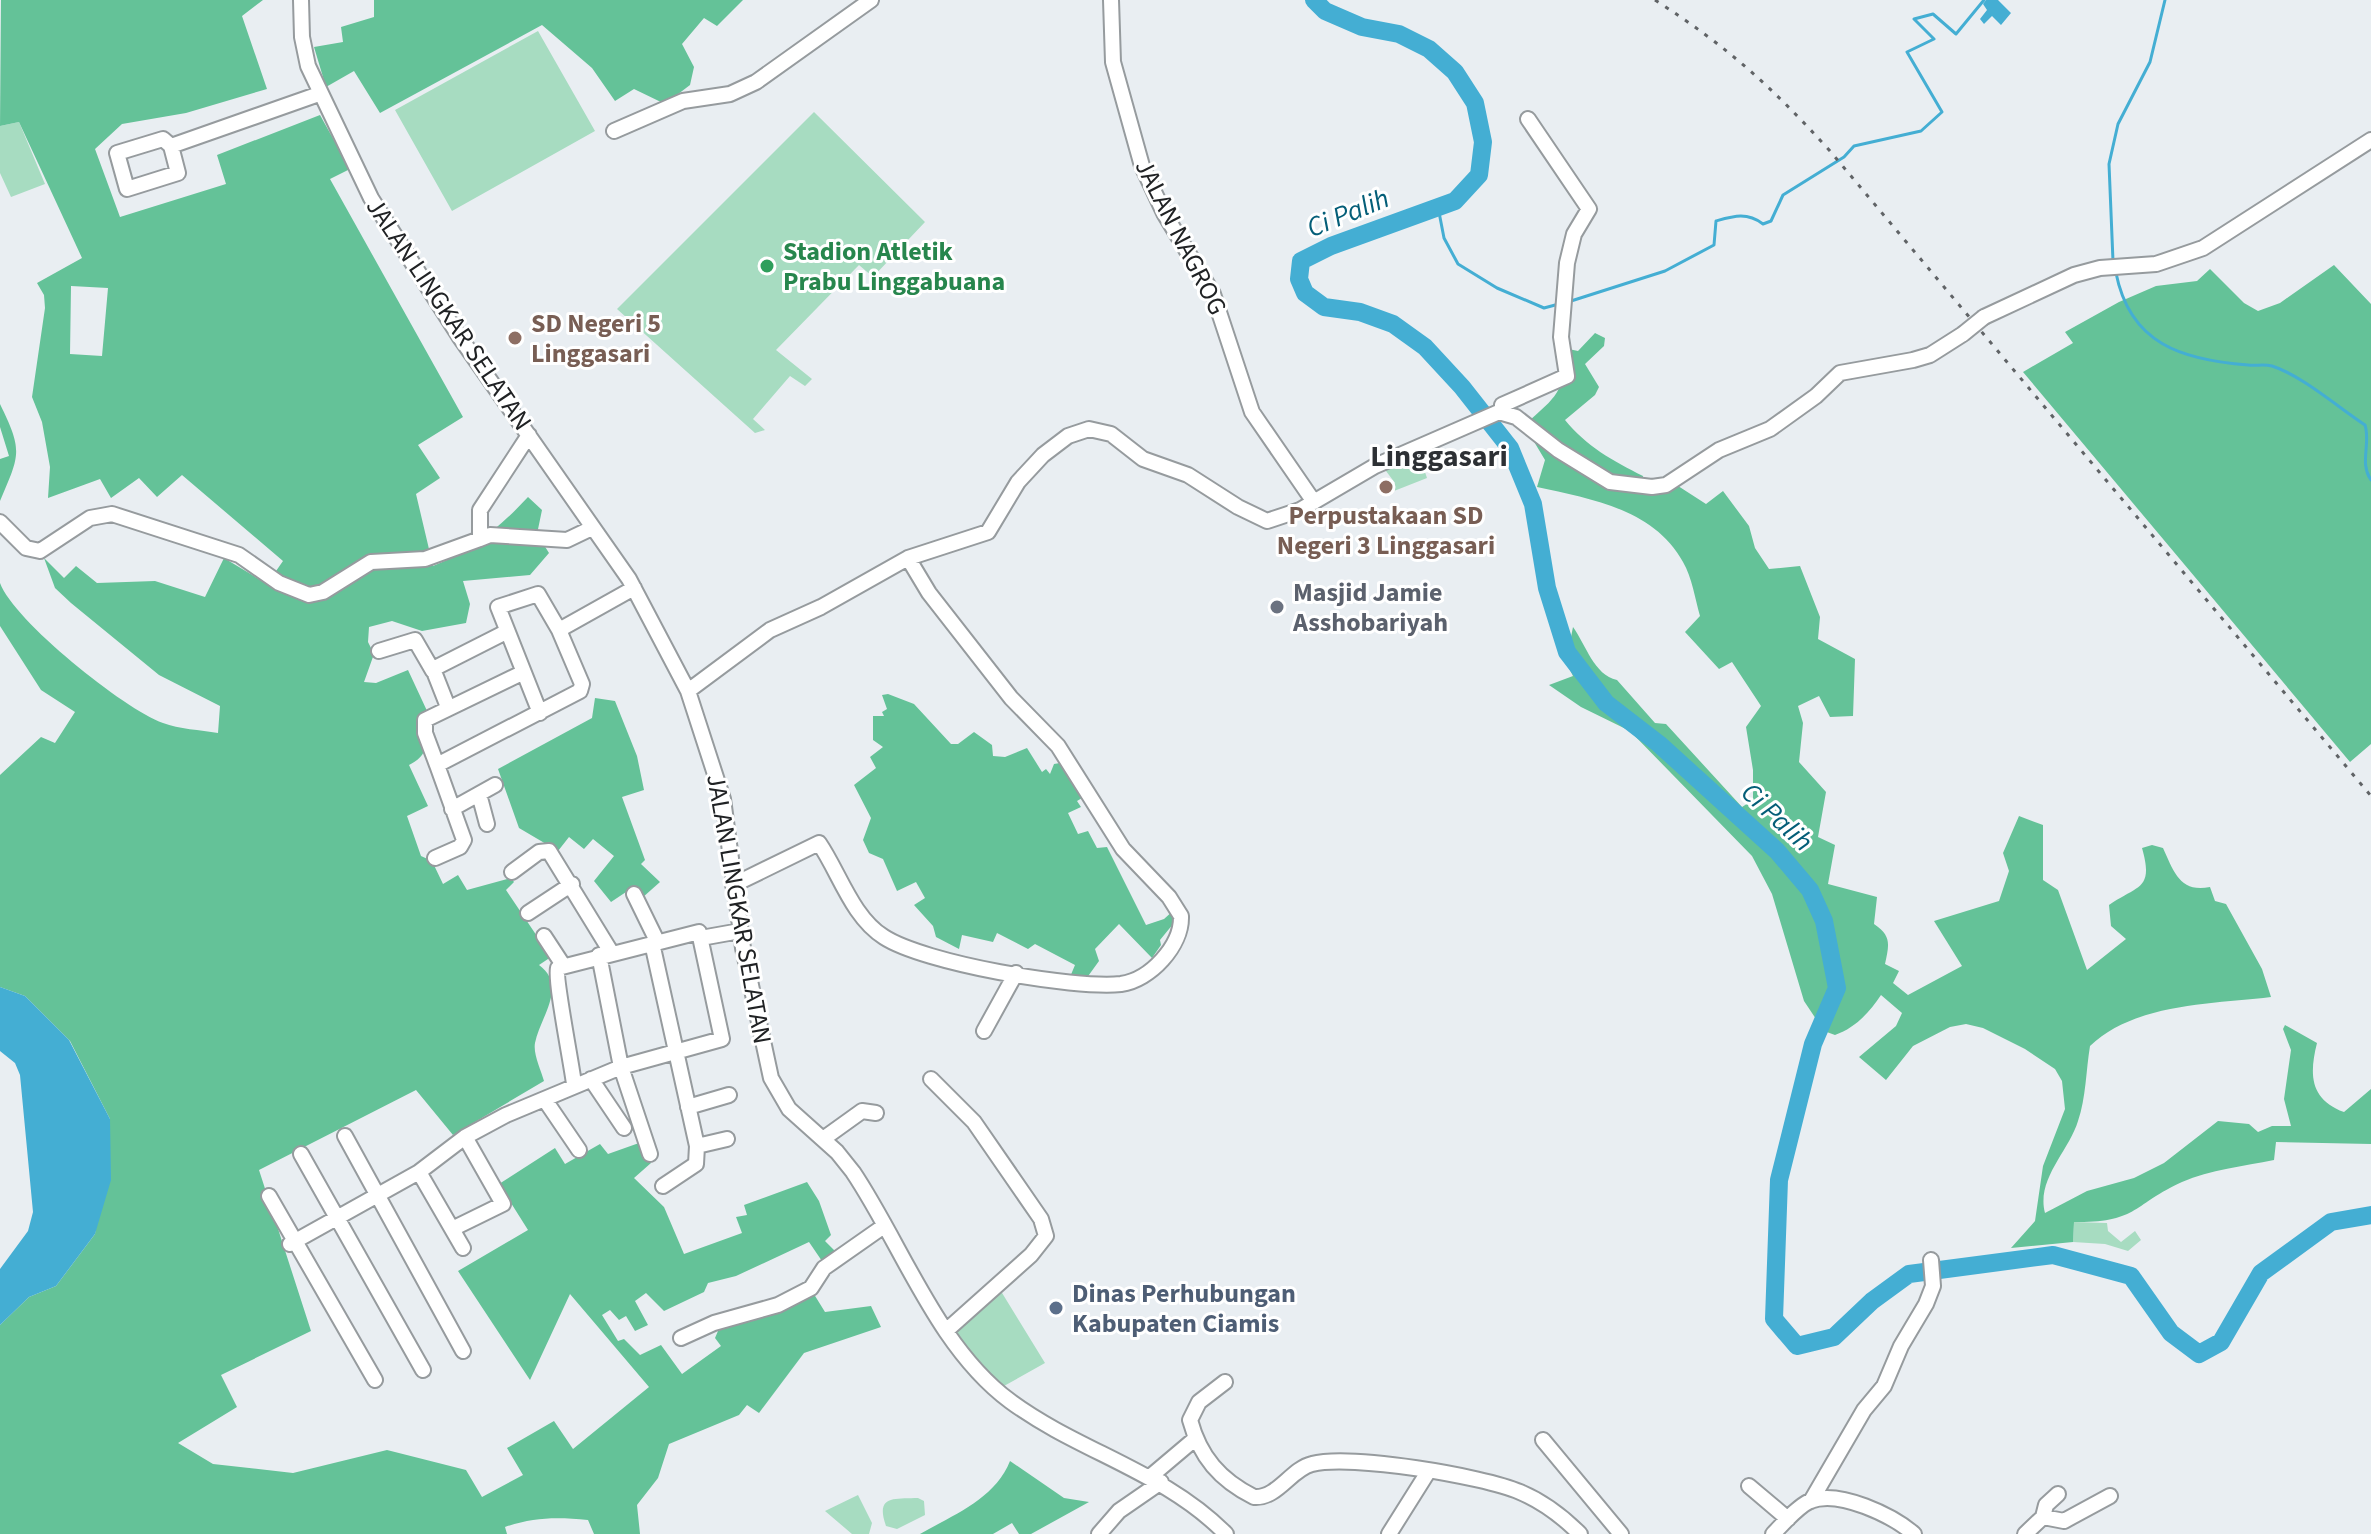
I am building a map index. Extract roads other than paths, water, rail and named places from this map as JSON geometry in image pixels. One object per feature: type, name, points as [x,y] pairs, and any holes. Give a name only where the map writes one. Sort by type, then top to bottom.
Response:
[{"type":"street","name":"JALAN LINGKAR SELATAN","points":[[301,0],[302,37],[319,94],[371,198],[459,336],[634,588],[688,691],[723,799],[740,931],[767,1065],[777,1092],[789,1109],[823,1139],[853,1172],[947,1330],[1008,1400],[1050,1427],[1156,1479],[1194,1504],[1226,1534]]},
{"type":"street","name":"JALAN NAGROG","points":[[1111,0],[1113,62],[1142,166],[1164,213],[1213,294],[1252,412],[1314,502]]},
{"type":"street","points":[[614,131],[683,101],[730,94],[756,82],[867,1]]},
{"type":"street","points":[[171,146],[319,94]]},
{"type":"street","points":[[1502,412],[1503,404],[1560,380],[1568,373],[1561,337],[1570,247],[1589,207],[1528,119]]},
{"type":"street","points":[[163,139],[171,146],[179,169],[176,175],[127,189],[117,153],[163,139]]},
{"type":"street","points":[[1502,412],[1610,482],[1652,487],[1666,485],[1719,450],[1770,429],[1816,396],[1840,373],[1930,355],[1984,317],[2074,275],[2156,264],[2203,248],[2371,140]]},
{"type":"street","points":[[688,691],[770,630],[821,607],[908,558],[988,532],[1018,482],[1043,455],[1068,436],[1089,429],[1111,434],[1143,459],[1188,475],[1238,507],[1267,521],[1314,502],[1375,466],[1502,412]]},
{"type":"street","points":[[480,539],[480,510],[529,435]]},
{"type":"street","points":[[0,522],[26,548],[40,551],[90,518],[112,514],[239,555],[279,583],[309,595],[323,592],[371,562],[425,559],[490,535],[567,540],[592,528]]},
{"type":"street","points":[[733,885],[819,843],[854,904],[883,937],[956,965],[1075,982],[1121,984],[1136,980],[1163,958],[1177,936],[1181,916],[1169,897],[1123,849],[1058,746],[1011,698],[929,593],[908,558]]},
{"type":"street","points":[[559,630],[634,588]]},
{"type":"street","points":[[437,765],[540,713],[582,690],[559,630],[536,594],[498,607],[540,713]]},
{"type":"street","points":[[433,671],[506,632]]},
{"type":"street","points":[[379,651],[415,640],[433,671],[448,707]]},
{"type":"street","points":[[435,858],[464,843],[423,723],[429,716],[522,673]]},
{"type":"street","points":[[452,809],[495,785]]},
{"type":"street","points":[[479,794],[487,824]]},
{"type":"street","points":[[512,872],[546,850],[553,854],[572,884],[605,954],[621,1067],[650,1154]]},
{"type":"street","points":[[528,913],[572,884]]},
{"type":"street","points":[[634,894],[654,942],[697,1146],[696,1164],[663,1186]]},
{"type":"street","points":[[701,938],[740,931]]},
{"type":"street","points":[[293,1242],[419,1172],[465,1137],[506,1115],[545,1100],[574,1084],[621,1067],[718,1041],[724,1034],[699,932],[563,965],[554,976],[565,1014],[574,1084]]},
{"type":"street","points":[[544,936],[563,965]]},
{"type":"street","points":[[984,1031],[1016,973]]},
{"type":"street","points":[[591,1079],[624,1128]]},
{"type":"street","points":[[931,1079],[978,1127],[1041,1219],[1046,1236],[1031,1255],[947,1330]]},
{"type":"street","points":[[688,1107],[729,1095]]},
{"type":"street","points":[[545,1100],[579,1150]]},
{"type":"street","points":[[823,1139],[862,1111],[876,1113]]},
{"type":"street","points":[[345,1136],[463,1351]]},
{"type":"street","points":[[452,1229],[503,1204],[465,1137]]},
{"type":"street","points":[[697,1146],[727,1139]]},
{"type":"street","points":[[301,1154],[423,1370]]},
{"type":"street","points":[[419,1172],[463,1248]]},
{"type":"street","points":[[269,1196],[375,1380]]},
{"type":"street","points":[[681,1338],[714,1323],[778,1305],[811,1288],[824,1268],[884,1226]]},
{"type":"street","points":[[1773,1534],[1811,1501],[1864,1410],[1884,1386],[1933,1286],[1931,1260]]},
{"type":"street","points":[[1225,1382],[1199,1402],[1192,1413],[1196,1438],[1204,1458],[1214,1469],[1254,1497],[1267,1494],[1314,1463],[1397,1465],[1516,1490],[1556,1512],[1580,1534]]},
{"type":"street","points":[[1099,1534],[1196,1438]]},
{"type":"street","points":[[1543,1440],[1621,1534]]},
{"type":"street","points":[[1389,1534],[1428,1472]]},
{"type":"street","points":[[1749,1486],[1788,1519]]},
{"type":"street","points":[[2025,1534],[2043,1517],[2046,1505],[2058,1494]]},
{"type":"street","points":[[2043,1517],[2064,1521],[2110,1496]]},
{"type":"street","points":[[1811,1501],[1871,1507],[1914,1534]]},
{"type":"water","points":[[1986,0],[1998,0],[2011,13],[2001,25],[1992,16],[1984,24],[1980,19],[1987,10],[1983,4]]},
{"type":"water","points":[[0,987],[25,996],[69,1040],[110,1119],[111,1180],[95,1234],[56,1286],[29,1297],[0,1325],[0,1269],[28,1231],[33,1212],[20,1075],[15,1063],[0,1051]]},
{"type":"waterway","name":"Ci Palih","points":[[1314,0],[1325,11],[1362,27],[1399,34],[1429,49],[1455,72],[1475,103],[1483,142],[1479,175],[1455,201],[1331,246],[1301,261],[1299,279],[1305,293],[1324,307],[1360,312],[1393,324],[1425,347],[1462,387],[1510,448],[1533,504],[1547,588],[1567,652],[1606,703],[1659,744],[1777,851],[1810,890],[1824,921],[1837,988],[1813,1044],[1779,1180],[1774,1319],[1797,1346],[1834,1337],[1872,1301],[1909,1274],[2053,1255],[2131,1276],[2171,1333],[2199,1354],[2221,1342],[2261,1273],[2331,1222],[2371,1215]]},
{"type":"waterway","points":[[1571,301],[1665,271],[1714,245],[1716,221],[1740,216],[1763,224],[1771,221],[1783,195],[1844,157],[1854,146],[1921,131],[1942,112],[1907,52],[1934,39],[1914,19],[1933,14],[1956,34],[1984,0]]},
{"type":"waterway","points":[[2113,261],[2109,164],[2118,124],[2150,62],[2165,0]]},
{"type":"waterway","points":[[1438,207],[1444,238],[1458,264],[1497,288],[1544,308],[1559,304]]},
{"type":"waterway","points":[[2116,273],[2133,317],[2162,344],[2224,363],[2269,365],[2283,370],[2365,425],[2365,460],[2371,480]]},
{"type":"railway","points":[[1655,0],[1705,34],[1748,69],[1830,151],[2371,796]]},
{"type":"place","name":"Stadion Atletik Prabu Linggabuana","points":[[767,266]]},
{"type":"place","name":"SD Negeri 5 Linggasari","points":[[515,338]]},
{"type":"place","name":"Perpustakaan SD Negeri 3 Linggasari","points":[[1386,487]]},
{"type":"place","name":"Masjid Jamie Asshobariyah","points":[[1277,607]]},
{"type":"place","name":"Dinas Perhubungan Kabupaten Ciamis","points":[[1056,1308]]},
{"type":"district","name":"Linggasari","points":[[1439,456]]}]
